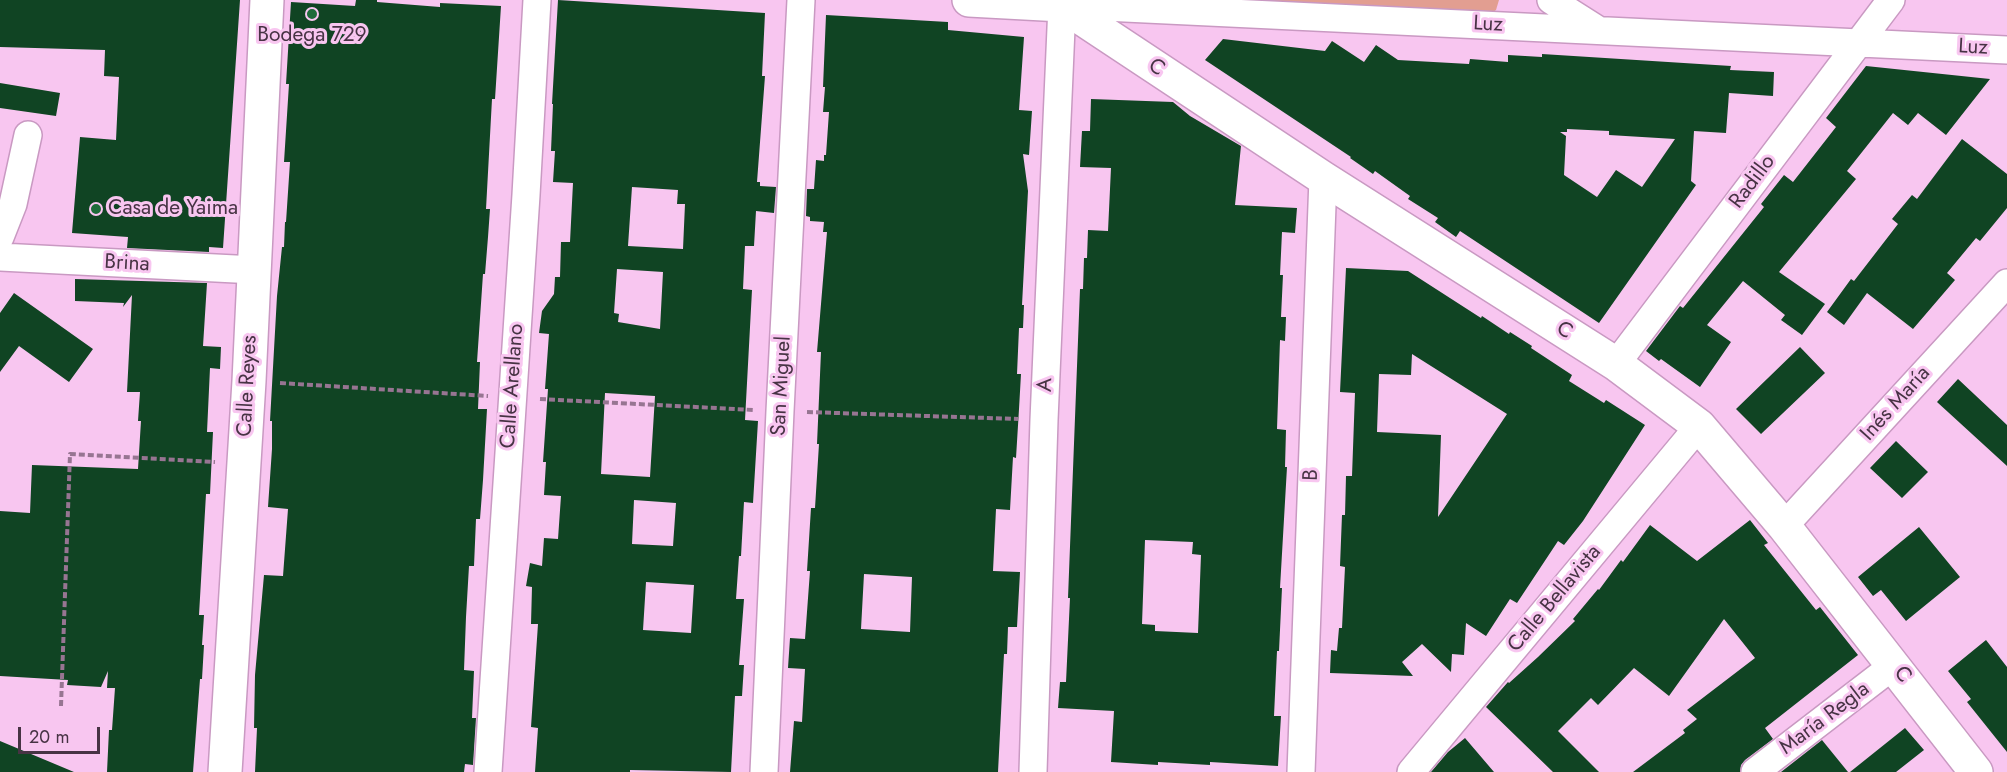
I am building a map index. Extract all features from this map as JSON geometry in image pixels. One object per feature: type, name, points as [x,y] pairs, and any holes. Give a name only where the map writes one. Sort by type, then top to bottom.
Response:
[{"type":"street","name":"Calle Reyes","points":[[225,772],[249,381],[267,0]]},
{"type":"street","name":"Calle Arellano","points":[[488,772],[537,0]]},
{"type":"street","name":"San Miguel","points":[[764,772],[801,0]]},
{"type":"street","name":"Luz","points":[[969,0],[1060,2],[2007,50]]},
{"type":"street","points":[[1551,0],[1598,30]]},
{"type":"street","name":"Radillo","points":[[1616,364],[1891,0]]},
{"type":"street","name":"C","points":[[1060,2],[1323,178],[1616,364],[1699,426],[1785,526],[1976,772]]},
{"type":"street","name":"A","points":[[1033,772],[1060,2]]},
{"type":"street","points":[[0,237],[13,204],[28,135]]},
{"type":"street","name":"B","points":[[1301,772],[1323,178]]},
{"type":"street","name":"Brina","points":[[0,257],[255,270]]},
{"type":"street","name":"Inés María","points":[[1785,526],[2007,283]]},
{"type":"street","name":"Calle Bellavista","points":[[1411,772],[1699,426]]},
{"type":"street","name":"María Regla","points":[[1755,772],[1894,665]]},
{"type":"path","points":[[249,381],[512,398],[780,411],[1044,420]]},
{"type":"path","points":[[61,706],[70,454],[244,464]]},
{"type":"shaded area","points":[[1114,0],[1499,0],[1496,10],[1480,21]]},
{"type":"building","points":[[0,0],[240,0],[223,248],[209,247],[209,252],[127,248],[128,237],[72,233],[80,137],[116,140],[119,77],[104,76],[105,50],[0,47]]},
{"type":"building","points":[[356,0],[440,7],[440,3],[501,6],[495,99],[492,99],[486,209],[490,209],[477,362],[480,362],[478,409],[487,409],[480,519],[476,519],[474,566],[469,566],[464,670],[474,671],[472,718],[476,718],[473,765],[465,764],[464,772],[255,772],[257,728],[254,728],[255,675],[264,575],[283,576],[288,509],[268,507],[277,296],[282,247],[284,247],[290,162],[284,162],[291,2],[355,6]]},
{"type":"building","points":[[558,0],[765,13],[762,76],[765,76],[757,182],[760,182],[760,186],[776,187],[774,213],[756,211],[754,246],[745,246],[743,289],[752,290],[745,420],[758,421],[753,503],[744,502],[741,556],[739,556],[736,599],[744,599],[739,665],[744,665],[742,696],[735,696],[731,772],[630,770],[630,772],[535,772],[538,728],[531,727],[538,624],[531,624],[532,587],[526,586],[530,563],[542,566],[544,538],[558,539],[561,496],[544,495],[546,462],[543,462],[548,389],[545,389],[549,334],[539,333],[542,311],[554,294],[555,277],[560,277],[561,242],[570,242],[573,183],[553,182],[555,151],[551,151]],"holes":[[[632,187],[678,190],[677,204],[685,204],[683,249],[628,246]],[[617,269],[663,272],[660,329],[618,322],[619,314],[614,313]],[[605,393],[655,396],[650,477],[601,474]],[[634,500],[676,503],[673,546],[632,544]],[[646,582],[694,585],[691,633],[643,630]]]},
{"type":"building","points":[[826,15],[948,22],[948,30],[1024,37],[1019,110],[1032,111],[1029,155],[1023,154],[1028,191],[1022,305],[1024,305],[1023,328],[1019,328],[1017,374],[1021,374],[1019,409],[1010,510],[996,509],[993,571],[1020,572],[1017,627],[1008,627],[1007,654],[1004,654],[998,772],[790,772],[794,721],[802,722],[805,669],[788,668],[790,638],[805,639],[810,571],[807,571],[811,508],[815,508],[819,444],[817,444],[821,352],[817,352],[827,232],[823,232],[824,222],[810,221],[810,217],[806,216],[807,189],[814,189],[816,160],[824,161],[824,155],[826,155],[829,112],[823,112],[825,87],[823,87]],"holes":[[[864,574],[912,577],[910,632],[861,629]]]},
{"type":"building","points":[[1223,39],[1325,51],[1332,41],[1364,62],[1376,45],[1398,60],[1469,64],[1470,59],[1508,62],[1508,55],[1542,57],[1542,54],[1731,66],[1730,70],[1774,72],[1773,96],[1729,93],[1726,133],[1694,131],[1691,181],[1696,185],[1599,323],[1460,231],[1456,237],[1435,222],[1438,218],[1408,199],[1410,196],[1375,171],[1373,174],[1205,60]],"holes":[[[1567,129],[1609,131],[1609,135],[1675,139],[1642,187],[1616,170],[1597,197],[1564,175],[1566,136],[1560,132],[1567,132]]]},
{"type":"building","points":[[1866,66],[1990,79],[1946,135],[1918,113],[1908,125],[1893,113],[1847,171],[1856,179],[1779,272],[1825,304],[1802,335],[1781,320],[1785,315],[1743,281],[1707,325],[1731,342],[1700,387],[1646,351],[1680,306],[1683,308],[1764,207],[1761,204],[1784,175],[1793,182],[1836,127],[1826,118]]},
{"type":"building","points":[[0,83],[60,93],[56,116],[0,108]]},
{"type":"building","points":[[1091,99],[1173,102],[1190,116],[1241,146],[1235,205],[1297,208],[1295,233],[1282,232],[1280,275],[1283,275],[1281,317],[1286,317],[1285,341],[1280,340],[1277,429],[1286,430],[1285,467],[1287,467],[1274,716],[1281,716],[1278,766],[1210,762],[1210,765],[1158,762],[1158,765],[1111,762],[1114,711],[1058,708],[1060,682],[1066,682],[1080,289],[1083,289],[1088,230],[1108,231],[1111,168],[1080,167],[1082,131],[1090,131]],"holes":[[[1145,540],[1193,542],[1192,554],[1201,555],[1198,633],[1155,631],[1155,625],[1142,624]]]},
{"type":"building","points":[[1962,139],[2007,174],[2007,208],[1980,241],[1976,238],[1947,273],[1955,280],[1913,329],[1867,293],[1844,325],[1827,312],[1851,279],[1854,281],[1898,224],[1892,219],[1912,195],[1917,199]]},
{"type":"building","points":[[1346,268],[1408,271],[1481,318],[1482,316],[1532,346],[1531,348],[1572,375],[1569,381],[1604,403],[1606,400],[1645,425],[1583,521],[1564,545],[1558,541],[1517,603],[1510,599],[1486,636],[1466,623],[1464,655],[1452,654],[1451,672],[1422,644],[1402,662],[1413,676],[1330,673],[1331,650],[1337,651],[1339,628],[1342,628],[1345,567],[1340,566],[1342,515],[1345,515],[1346,476],[1352,476],[1355,393],[1340,392]],"holes":[[[1412,354],[1507,414],[1438,517],[1441,435],[1377,432],[1379,374],[1411,375]]]},
{"type":"building","points":[[75,279],[207,283],[203,346],[221,347],[220,369],[210,368],[207,432],[213,432],[210,494],[206,494],[199,615],[204,615],[202,679],[200,679],[193,772],[107,772],[109,730],[112,730],[115,688],[107,688],[108,671],[101,687],[67,685],[68,680],[0,676],[0,511],[30,513],[32,465],[138,469],[140,392],[127,392],[132,295],[123,307],[124,303],[75,301]]},
{"type":"building","points":[[14,293],[93,349],[69,382],[19,346],[0,372],[0,313]]},
{"type":"building","points":[[1800,347],[1825,373],[1761,434],[1736,409]]},
{"type":"building","points":[[1958,379],[2007,425],[2007,466],[1937,402]]},
{"type":"building","points":[[1896,441],[1928,472],[1902,498],[1870,468]]},
{"type":"building","points":[[1750,520],[1768,543],[1764,545],[1816,610],[1820,607],[1858,655],[1765,728],[1773,739],[1745,760],[1740,772],[1633,772],[1685,733],[1683,730],[1697,719],[1687,710],[1755,658],[1724,619],[1669,696],[1634,668],[1598,705],[1591,698],[1558,731],[1599,772],[1553,772],[1486,707],[1508,682],[1575,621],[1573,619],[1599,590],[1621,560],[1623,562],[1650,525],[1697,561]]},
{"type":"building","points":[[1919,527],[1960,577],[1906,621],[1881,590],[1873,596],[1858,577]]},
{"type":"building","points":[[1986,640],[2007,667],[2007,752],[1967,702],[1971,699],[1948,671]]},
{"type":"building","points":[[1905,728],[1924,750],[1896,772],[1850,772]]},
{"type":"building","points":[[1465,738],[1494,772],[1431,772],[1448,752]]},
{"type":"building","points":[[1822,740],[1848,772],[1781,772]]},
{"type":"building","points":[[0,741],[74,772],[0,772]]},
{"type":"place","name":"Bodega 729","points":[[312,14]]},
{"type":"place","name":"Casa de Yaima","points":[[96,209]]}]
